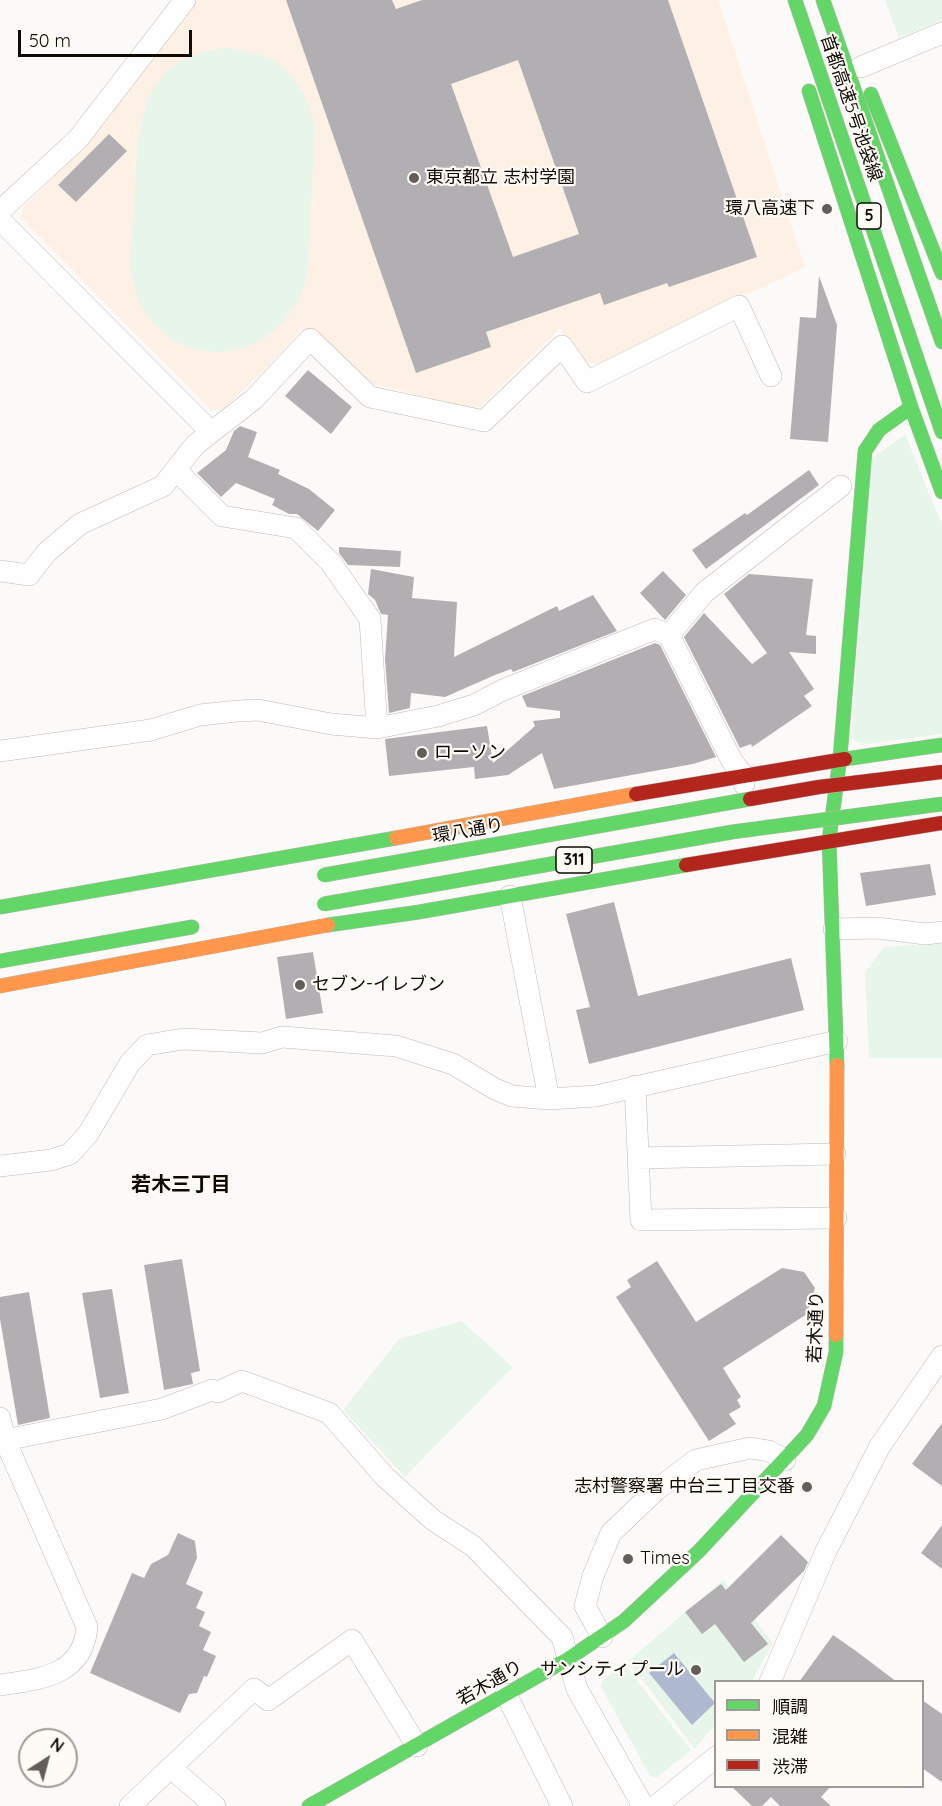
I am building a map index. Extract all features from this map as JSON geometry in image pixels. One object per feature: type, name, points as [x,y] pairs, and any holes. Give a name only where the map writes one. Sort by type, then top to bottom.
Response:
[{"type":"main road","name":"首都高速5号池袋線","points":[[795,0],[942,432]]},
{"type":"main road","name":"首都高速5号池袋線","points":[[823,0],[942,342]]},
{"type":"main road","points":[[854,45],[942,273]]},
{"type":"main road","points":[[805,79],[911,407],[942,492]]},
{"type":"main road","name":"若木通り","points":[[309,1806],[568,1659],[602,1637],[670,1580],[785,1460],[807,1435],[824,1406],[832,1379],[836,1352],[837,1041],[829,840],[840,758],[865,451],[879,430],[911,407]]},
{"type":"main road","points":[[0,908],[319,853],[840,758],[942,745]]},
{"type":"main road","name":"環八通り","points":[[316,876],[819,788],[942,772]]},
{"type":"main road","name":"311","points":[[316,906],[732,832],[942,804]]},
{"type":"main road","points":[[0,986],[332,924],[942,823]]},
{"type":"main road","points":[[184,889],[319,853]]},
{"type":"main road","points":[[49,900],[241,880]]},
{"type":"main road","points":[[60,975],[204,931],[332,924]]},
{"type":"main road","points":[[0,961],[54,951],[235,928]]},
{"type":"street","points":[[0,211],[78,139],[185,0]]},
{"type":"street","points":[[861,67],[942,33]]},
{"type":"street","points":[[0,220],[210,431]]},
{"type":"street","points":[[0,571],[29,575],[47,552],[80,524],[163,486],[177,471],[195,445],[210,431],[254,399],[310,339],[370,397],[484,421],[562,346],[587,382],[739,306],[771,376]]},
{"type":"street","points":[[177,471],[222,516],[296,528],[331,563],[370,619],[377,728]]},
{"type":"street","points":[[669,635],[705,592],[841,486]]},
{"type":"street","points":[[0,751],[151,730],[200,715],[238,711],[258,710],[331,724],[377,728],[438,717],[474,705],[503,690],[655,629],[669,635],[732,761],[742,775],[759,852]]},
{"type":"street","points":[[510,896],[549,1099]]},
{"type":"street","points":[[834,930],[877,928],[926,934],[942,932]]},
{"type":"street","points":[[0,1166],[51,1160],[70,1154],[88,1134],[130,1063],[147,1045],[183,1040],[262,1042],[282,1037],[396,1046],[453,1064],[495,1089],[512,1095],[549,1099],[596,1096],[837,1041]]},
{"type":"street","points":[[635,1086],[641,1220],[836,1218]]},
{"type":"street","points":[[638,1158],[836,1154]]},
{"type":"street","points":[[771,1680],[826,1551],[880,1446],[942,1356]]},
{"type":"street","points":[[5,1440],[162,1409],[212,1390],[218,1392],[242,1381],[329,1413],[385,1477],[433,1520],[473,1546],[562,1637],[577,1689],[643,1806]]},
{"type":"street","points":[[0,1418],[5,1440],[87,1627],[86,1641],[73,1665],[39,1679],[0,1685]]},
{"type":"street","points":[[602,1637],[585,1606],[593,1576],[611,1533],[656,1490],[696,1460],[750,1448],[769,1451],[785,1460]]},
{"type":"street","points":[[130,1806],[254,1689],[268,1700],[351,1641],[417,1746]]},
{"type":"street","points":[[506,1694],[562,1806]]},
{"type":"street","points":[[656,1806],[714,1759]]},
{"type":"street","points":[[171,1768],[215,1806]]},
{"type":"shaded area","name":"東京都立 志村学園","points":[[198,0],[718,0],[805,267],[600,366],[585,361],[560,329],[477,410],[373,384],[315,329],[303,328],[265,370],[222,410],[211,410],[20,217],[23,208],[82,148]]},
{"type":"shaded area","points":[[885,0],[942,0],[942,20],[899,38]]},
{"type":"shaded area","points":[[225,48],[259,55],[285,69],[303,93],[315,126],[307,276],[291,311],[267,336],[239,349],[210,351],[181,344],[157,326],[139,300],[130,264],[138,147],[146,106],[154,88],[164,74],[179,62],[199,53]]},
{"type":"shaded area","points":[[905,434],[942,525],[942,734],[866,744],[851,739],[871,459]]},
{"type":"shaded area","points":[[942,943],[942,1058],[869,1058],[865,973],[884,947]]},
{"type":"shaded area","points":[[461,1321],[513,1367],[405,1477],[343,1410],[399,1339]]},
{"type":"shaded area","name":"サンシティプール","points":[[723,1580],[773,1643],[753,1680],[714,1680],[714,1726],[695,1749],[628,1661]]},
{"type":"shaded area","points":[[624,1664],[691,1750],[656,1778],[650,1776],[601,1687],[603,1680]]},
{"type":"water","points":[[674,1653],[714,1704],[692,1725],[649,1673]]},
{"type":"building","points":[[286,0],[392,0],[396,9],[422,0],[668,0],[757,257],[669,287],[667,283],[604,305],[600,293],[486,332],[491,347],[416,373]],"holes":[[[518,60],[579,234],[513,257],[451,84]]]},
{"type":"building","points":[[109,134],[127,151],[76,202],[58,185]]},
{"type":"building","points":[[819,276],[837,325],[828,442],[790,439],[800,317],[816,318]]},
{"type":"building","points":[[308,370],[352,407],[331,434],[285,396]]},
{"type":"building","points":[[240,426],[257,432],[248,457],[280,470],[278,474],[309,489],[335,510],[318,531],[297,514],[289,514],[272,505],[275,499],[236,483],[221,497],[197,473],[226,450],[234,431]]},
{"type":"building","points":[[809,470],[819,485],[706,569],[692,550],[745,513],[747,515]]},
{"type":"building","points":[[339,547],[401,551],[400,567],[348,565],[339,553]]},
{"type":"building","points":[[371,569],[414,577],[412,598],[457,602],[454,657],[557,606],[559,611],[593,595],[617,631],[513,672],[511,669],[495,675],[445,697],[411,693],[410,708],[389,713],[385,659],[388,615],[381,614],[375,600],[368,594]]},
{"type":"building","points":[[663,571],[686,595],[665,620],[640,593]]},
{"type":"building","points":[[749,574],[813,579],[806,635],[816,636],[816,654],[789,652],[814,689],[804,696],[812,706],[752,747],[751,744],[740,748],[684,637],[704,613],[752,664],[767,653],[724,594]]},
{"type":"building","points":[[655,643],[660,645],[716,757],[693,764],[554,789],[542,753],[508,775],[475,779],[474,767],[389,776],[385,739],[487,726],[493,763],[535,726],[533,721],[560,718],[560,711],[527,707],[522,696]]},
{"type":"building","points":[[930,864],[936,895],[866,906],[860,873]]},
{"type":"building","points":[[614,902],[638,996],[791,958],[804,1010],[589,1064],[576,1010],[590,1007],[566,914]]},
{"type":"building","name":"セブン-イレブン","points":[[313,952],[323,1013],[286,1019],[277,957]]},
{"type":"building","points":[[182,1259],[200,1371],[191,1373],[193,1384],[164,1390],[144,1265]]},
{"type":"building","points":[[657,1261],[696,1322],[782,1268],[804,1272],[815,1288],[807,1314],[723,1368],[741,1397],[737,1400],[741,1407],[729,1414],[736,1424],[709,1441],[616,1297],[631,1287],[627,1280]]},
{"type":"building","points":[[112,1289],[129,1393],[100,1398],[82,1293]]},
{"type":"building","points":[[29,1292],[50,1418],[18,1425],[0,1319],[0,1297]]},
{"type":"building","points":[[942,1423],[942,1486],[912,1464]]},
{"type":"building","points":[[942,1525],[942,1569],[921,1553]]},
{"type":"building","points":[[178,1533],[195,1541],[197,1558],[186,1584],[203,1592],[196,1608],[205,1612],[199,1626],[211,1632],[203,1650],[216,1656],[197,1693],[189,1694],[180,1713],[90,1673],[132,1573],[144,1578],[151,1564],[168,1555]]},
{"type":"building","points":[[781,1535],[808,1562],[804,1571],[751,1623],[768,1644],[744,1662],[715,1624],[702,1634],[685,1612],[721,1584],[726,1590]]},
{"type":"building","points":[[833,1635],[894,1680],[800,1680]]},
{"type":"building","points":[[924,1701],[942,1714],[942,1782],[924,1769]]},
{"type":"building","points":[[733,1788],[829,1788],[821,1797],[831,1806],[780,1806],[771,1797],[762,1806],[752,1806]]},
{"type":"traffic: fast","points":[[795,0],[942,432]]},
{"type":"traffic: fast","points":[[823,0],[942,342]]},
{"type":"traffic: fast","points":[[809,91],[911,407],[942,492]]},
{"type":"traffic: fast","points":[[871,94],[942,273]]},
{"type":"traffic: fast","points":[[837,1065],[829,840],[840,758],[865,451],[879,430],[911,407]]},
{"type":"traffic: fast","points":[[845,759],[942,745]]},
{"type":"traffic: fast","points":[[324,875],[750,799]]},
{"type":"traffic: fast","points":[[324,904],[732,832],[942,804]]},
{"type":"traffic: fast","points":[[0,907],[396,838]]},
{"type":"traffic: fast","points":[[328,925],[419,912],[686,865]]},
{"type":"traffic: fast","points":[[0,961],[192,927]]},
{"type":"traffic: fast","points":[[309,1806],[568,1659],[624,1621],[699,1551],[807,1435],[824,1406],[836,1352],[836,1335]]},
{"type":"traffic: slow","points":[[396,838],[636,794]]},
{"type":"traffic: slow","points":[[0,986],[328,925]]},
{"type":"traffic: slow","points":[[836,1335],[837,1065]]},
{"type":"traffic: jam","points":[[636,794],[845,759]]},
{"type":"traffic: jam","points":[[750,799],[819,787],[942,772]]},
{"type":"traffic: jam","points":[[686,865],[942,823]]},
{"type":"place","name":"東京都立 志村学園","points":[[414,178]]},
{"type":"place","name":"環八高速下","points":[[827,209]]},
{"type":"place","name":"ローソン","points":[[422,753]]},
{"type":"place","name":"セブン-イレブン","points":[[300,985]]},
{"type":"place","name":"志村警察署 中台三丁目交番","points":[[807,1487]]},
{"type":"place","name":"Times","points":[[628,1559]]},
{"type":"place","name":"サンシティプール","points":[[696,1670]]},
{"type":"district","name":"若木三丁目","points":[[181,1185]]}]
